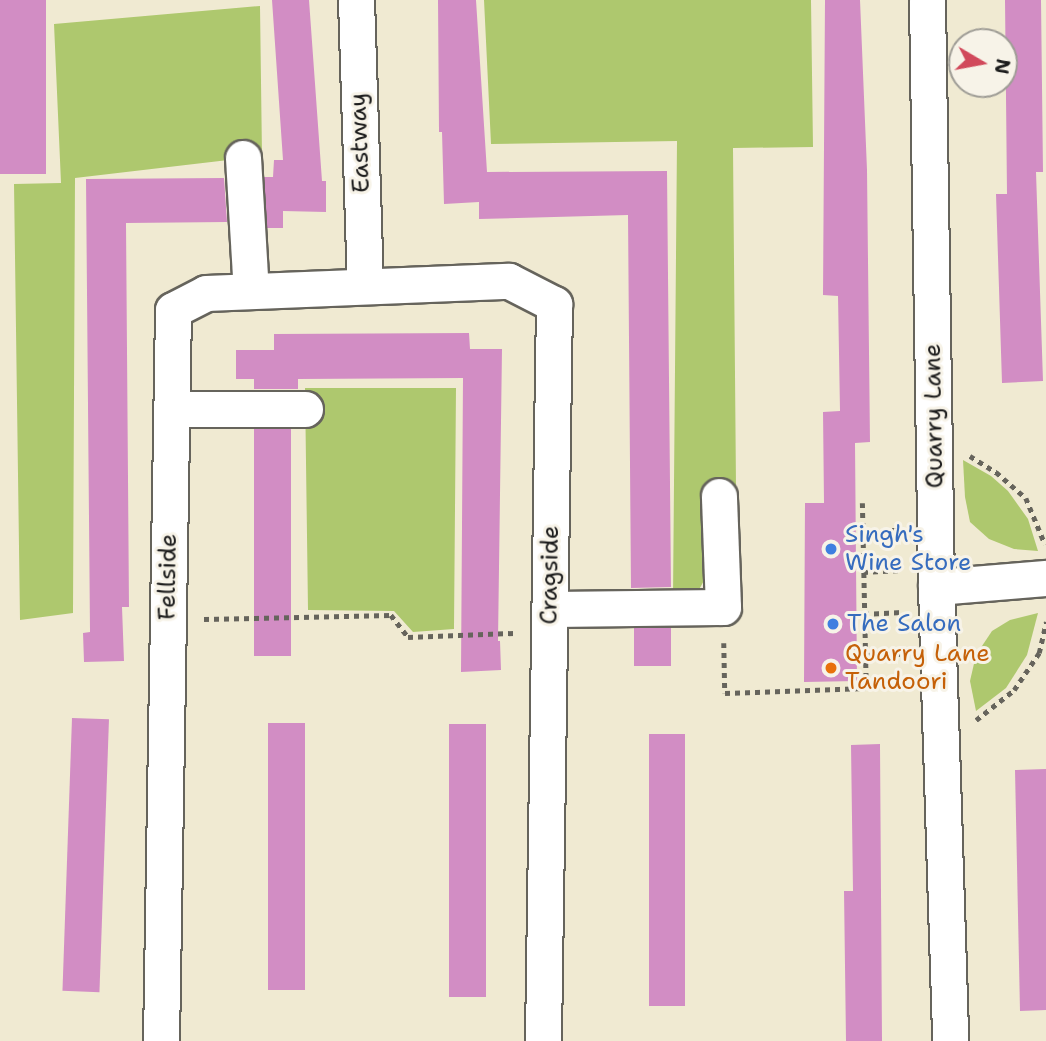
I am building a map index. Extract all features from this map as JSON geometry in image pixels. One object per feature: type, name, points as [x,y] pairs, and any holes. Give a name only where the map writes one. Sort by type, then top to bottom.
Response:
[{"type":"street","name":"Eastway","points":[[356,0],[365,286]]},
{"type":"street","name":"Quarry Lane","points":[[927,0],[936,587],[950,1041]]},
{"type":"street","points":[[243,158],[251,291]]},
{"type":"street","name":"Cragside","points":[[365,286],[509,281],[554,304],[543,1041]]},
{"type":"street","name":"Fellside","points":[[161,1041],[173,310],[206,293],[365,286]]},
{"type":"street","points":[[171,409],[305,409]]},
{"type":"street","points":[[550,620],[723,607],[719,496]]},
{"type":"street","points":[[936,587],[1046,578]]},
{"type":"path","points":[[934,446],[967,454],[996,472],[1026,498],[1046,548]]},
{"type":"path","points":[[723,607],[724,693],[866,688],[862,503]]},
{"type":"path","points":[[862,530],[903,530]]},
{"type":"path","points":[[863,572],[905,569]]},
{"type":"path","points":[[217,618],[391,615],[408,636],[550,620]]},
{"type":"path","points":[[942,740],[981,717],[1014,690],[1039,653],[1046,622]]},
{"type":"path","points":[[865,655],[912,654]]},
{"type":"green space","points":[[484,0],[811,0],[813,147],[733,148],[736,487],[705,488],[707,575],[695,597],[673,598],[677,141],[491,144]]},
{"type":"green space","points":[[260,6],[262,156],[75,178],[73,613],[20,620],[14,184],[61,183],[54,24]]},
{"type":"green space","points":[[305,388],[456,388],[454,629],[413,632],[394,611],[308,610]]},
{"type":"green space","points":[[963,460],[991,476],[1008,491],[1028,519],[1038,551],[1014,549],[989,539],[970,522],[965,497]]},
{"type":"green space","points":[[1038,613],[1027,655],[1006,688],[976,711],[970,681],[976,655],[992,631],[1010,620]]},
{"type":"building","points":[[0,0],[46,0],[46,174],[0,174]]},
{"type":"building","points":[[272,0],[309,0],[322,181],[326,181],[326,212],[283,211],[283,228],[267,228],[264,177],[273,177],[274,160],[283,160]]},
{"type":"building","points":[[438,0],[476,0],[487,172],[667,171],[671,587],[631,588],[628,215],[479,219],[479,202],[444,204],[442,132],[439,132]]},
{"type":"building","points":[[825,0],[860,0],[867,170],[870,442],[855,443],[857,681],[804,682],[805,503],[824,503],[823,412],[840,411],[838,296],[823,295]]},
{"type":"building","points":[[1005,0],[1041,0],[1043,172],[1036,172],[1043,381],[1002,383],[996,194],[1007,194],[1006,98],[1018,98],[1018,28],[1005,28]]},
{"type":"building","points":[[224,178],[227,222],[126,223],[129,607],[122,607],[124,661],[84,662],[83,633],[90,632],[86,179]]},
{"type":"building","points":[[469,333],[470,349],[502,349],[498,641],[501,670],[461,672],[463,378],[298,379],[298,389],[254,389],[254,379],[236,379],[236,350],[274,350],[274,334]]},
{"type":"building","points":[[254,429],[291,429],[291,656],[254,656]]},
{"type":"building","points":[[634,628],[671,628],[671,666],[634,666]]},
{"type":"building","points":[[72,718],[109,719],[99,992],[62,991]]},
{"type":"building","points":[[268,723],[305,723],[305,990],[268,990]]},
{"type":"building","points":[[449,724],[486,724],[486,997],[449,997]]},
{"type":"building","points":[[649,734],[685,734],[685,1006],[649,1006]]},
{"type":"building","points":[[880,744],[882,1041],[846,1041],[844,891],[853,891],[851,745]]},
{"type":"building","points":[[1046,769],[1046,1010],[1020,1011],[1015,770]]},
{"type":"place","name":"Singh's Wine Store","points":[[831,549]]},
{"type":"place","name":"The Salon","points":[[833,624]]},
{"type":"place","name":"Quarry Lane Tandoori","points":[[831,668]]}]
